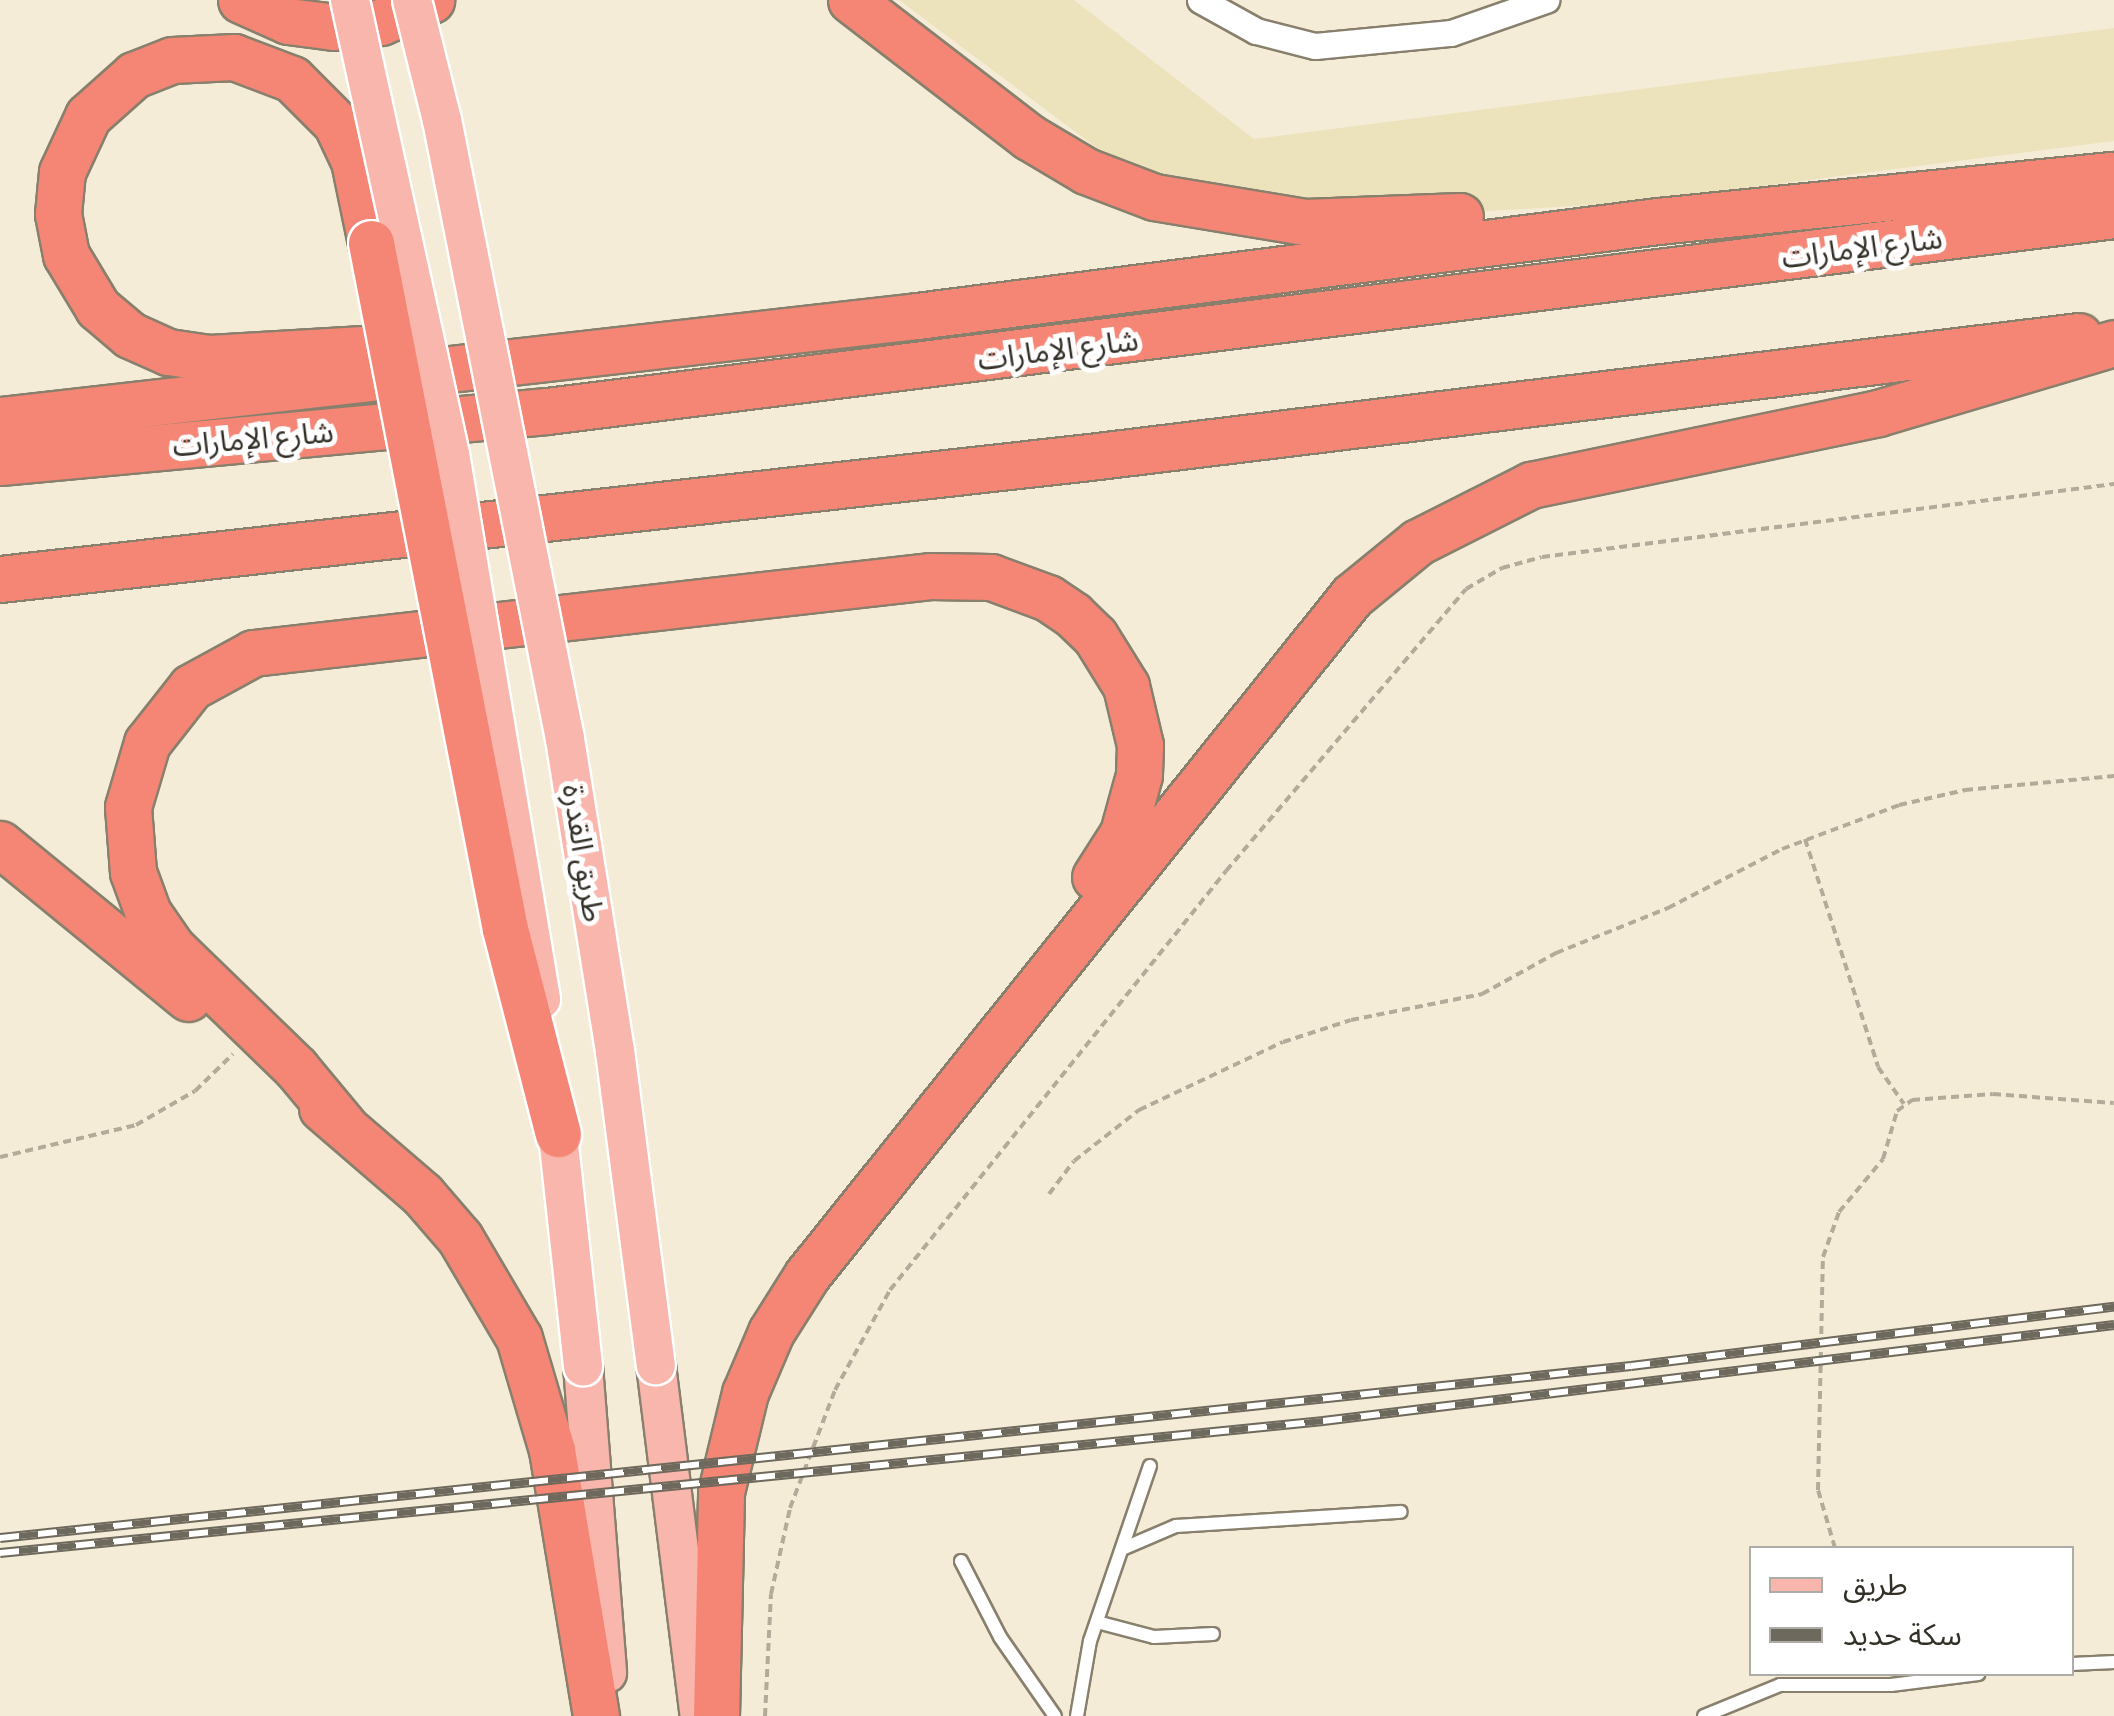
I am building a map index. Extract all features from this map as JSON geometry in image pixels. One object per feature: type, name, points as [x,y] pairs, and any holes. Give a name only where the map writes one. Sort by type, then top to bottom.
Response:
[{"type":"highway","points":[[241,0],[288,20],[334,27],[381,22],[431,0]]},
{"type":"highway","points":[[287,0],[344,7],[382,0]]},
{"type":"highway","points":[[851,0],[1072,164],[1154,196],[1249,216],[1373,222],[1442,218],[2114,151]]},
{"type":"highway","points":[[558,1134],[504,929],[372,243],[354,160],[336,123],[292,79],[234,57],[172,60],[134,75],[88,116],[62,172],[61,234],[85,292],[130,335],[188,356],[532,340],[827,306],[917,316]]},
{"type":"highway","points":[[0,420],[917,316],[1638,224],[2114,175]]},
{"type":"highway","name":"شارع الإمارات","points":[[0,462],[547,411],[2114,215]]},
{"type":"highway","points":[[0,579],[1098,456],[2114,332]]},
{"type":"highway","points":[[716,1716],[721,1492],[744,1394],[788,1302],[1324,628],[1418,542],[1492,500],[1572,473],[1878,413],[2114,342]]},
{"type":"highway","points":[[345,1127],[296,1068],[173,949],[139,893],[127,829],[132,785],[154,732],[191,687],[231,662],[276,647],[930,576],[991,577],[1048,598],[1104,648],[1135,715],[1139,775],[1123,833],[1108,860],[935,1076],[899,1159]]},
{"type":"highway","points":[[0,844],[345,1127],[422,1194],[460,1238],[519,1338],[552,1450],[596,1716]]},
{"type":"main road","points":[[350,0],[476,589],[558,1134],[583,1366],[611,1716]]},
{"type":"main road","name":"طريق القدرة","points":[[412,0],[442,120],[568,758],[656,1364],[700,1716]]},
{"type":"street","points":[[1200,0],[1256,31],[1316,46],[1451,33],[1546,0]]},
{"type":"lane","points":[[1077,1716],[1097,1622],[1150,1466]]},
{"type":"lane","points":[[1122,1549],[1176,1526],[1401,1512]]},
{"type":"lane","points":[[961,1561],[1000,1637],[1055,1716]]},
{"type":"lane","points":[[1097,1622],[1154,1638],[1213,1634]]},
{"type":"lane","points":[[2074,1664],[2114,1662]]},
{"type":"lane","points":[[1704,1716],[1780,1685],[1891,1685],[1962,1676]]},
{"type":"path","points":[[765,1716],[772,1594],[790,1508],[835,1390],[890,1290],[1226,871],[1466,589],[1502,568],[1542,558],[2114,484]]},
{"type":"path","points":[[1049,1194],[1105,1133],[1219,1072],[1317,1030],[1482,994],[1556,952],[1668,908],[1805,838],[1932,797],[2114,776]]},
{"type":"path","points":[[1805,838],[1878,1068],[1904,1104]]},
{"type":"path","points":[[0,1157],[157,1116],[212,1077],[242,1042]]},
{"type":"path","points":[[1904,1104],[1992,1094],[2114,1103]]},
{"type":"path","points":[[1834,1546],[1818,1490],[1823,1257],[1839,1212],[1883,1159],[1904,1104]]},
{"type":"sand","points":[[899,0],[1074,0],[1254,139],[2114,28],[2114,141],[1637,202],[1330,221],[1129,172]]},
{"type":"railway","points":[[0,1538],[1631,1366],[2114,1307]]},
{"type":"railway","points":[[0,1553],[1323,1421],[2114,1325]]}]
